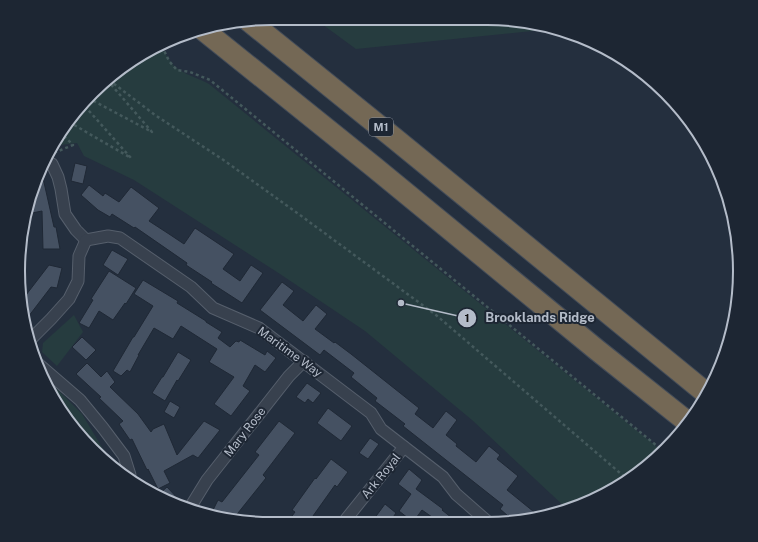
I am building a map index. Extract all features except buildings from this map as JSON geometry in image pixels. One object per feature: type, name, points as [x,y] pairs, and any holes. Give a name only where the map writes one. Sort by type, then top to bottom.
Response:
[{"type":"highway","name":"M1","points":[[255,26],[702,390]]},
{"type":"highway","points":[[208,33],[684,419]]},
{"type":"street","points":[[34,336],[69,299],[78,281],[79,256],[86,240],[76,230],[65,214],[58,177],[52,164],[50,163]]},
{"type":"street","name":"Maritime Way","points":[[86,240],[108,236],[120,238],[191,287],[213,308],[260,328],[372,414],[381,429],[443,477],[456,494],[482,517]]},
{"type":"street","name":"Mary Rose","points":[[192,504],[208,480],[289,376],[304,361]]},
{"type":"street","points":[[46,371],[80,400],[103,428],[124,456],[129,472]]},
{"type":"street","name":"Ark Royal","points":[[348,517],[404,447]]},
{"type":"path","points":[[164,49],[169,61],[177,70],[190,72],[210,80],[659,447]]},
{"type":"path","points":[[112,83],[155,115],[225,161],[298,213],[436,316],[624,476]]},
{"type":"path","points":[[93,101],[152,132],[111,84]]},
{"type":"path","points":[[73,124],[132,158],[87,108]]},
{"type":"path","points":[[56,152],[72,145],[64,137]]},
{"type":"green space","points":[[323,25],[487,25],[519,27],[538,30],[356,49]]},
{"type":"green space","points":[[163,50],[174,66],[186,74],[209,84],[658,448],[624,476],[596,492],[563,505],[472,420],[365,331],[280,274],[134,180],[84,156],[77,143],[60,145],[76,121],[97,97],[134,66]]},
{"type":"green space","points":[[74,315],[83,332],[57,366],[42,352],[43,343]]},
{"type":"green space","points":[[53,385],[82,414],[105,452],[76,421],[66,408]]},
{"type":"place","name":"Brooklands Ridge","points":[[401,303]]}]
